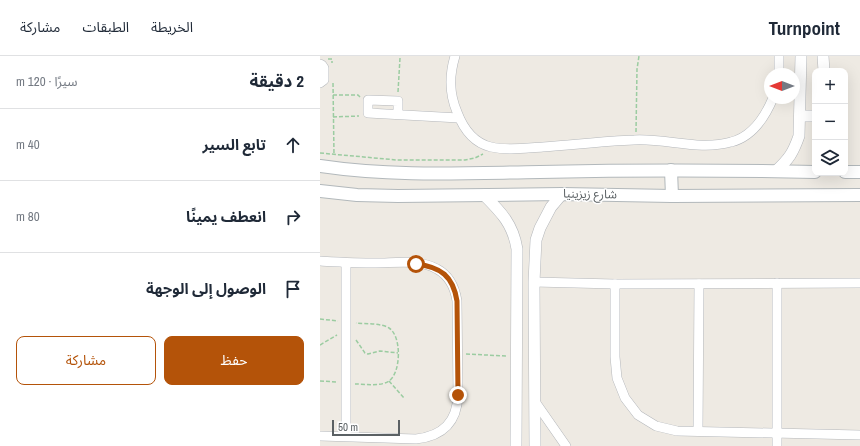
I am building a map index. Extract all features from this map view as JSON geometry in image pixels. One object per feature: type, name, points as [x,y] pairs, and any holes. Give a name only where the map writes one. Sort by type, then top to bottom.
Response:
[{"type":"main road","name":"شارع زيزينيا","points":[[320,166],[348,170],[406,173],[671,170],[812,172]]},
{"type":"main road","points":[[671,170],[672,196]]},
{"type":"main road","points":[[848,172],[860,172]]},
{"type":"main road","name":"شارع زيزينيا","points":[[320,191],[357,195],[398,196],[562,194],[672,196],[860,194]]},
{"type":"street","points":[[455,56],[451,70],[450,90],[454,106],[461,123],[472,137],[490,147],[512,149],[636,140],[710,146],[731,142],[746,136],[768,111],[771,104]]},
{"type":"street","points":[[778,56],[779,68]]},
{"type":"street","points":[[776,171],[788,160],[795,149],[799,136],[801,56]]},
{"type":"street","points":[[824,56],[824,68]]},
{"type":"street","points":[[320,83],[324,80],[324,68],[322,65],[323,61]]},
{"type":"street","points":[[398,114],[397,101],[368,100],[368,113],[459,118]]},
{"type":"street","points":[[800,116],[812,116]]},
{"type":"street","points":[[535,446],[536,403],[534,282],[536,240],[550,207],[562,194]]},
{"type":"street","points":[[484,195],[506,218],[512,228],[517,249],[516,446]]},
{"type":"street","points":[[320,261],[428,265],[445,274],[451,282],[456,296],[458,354],[458,406],[454,417],[447,426],[438,433],[427,438],[320,436]]},
{"type":"street","points":[[346,263],[346,436]]},
{"type":"street","points":[[534,282],[616,284],[860,284]]},
{"type":"street","points":[[777,446],[778,283]]},
{"type":"street","points":[[616,284],[615,357],[617,378],[625,398],[638,415],[656,426],[677,431],[860,435]]},
{"type":"street","points":[[698,431],[699,284]]},
{"type":"street","points":[[536,403],[566,446]]},
{"type":"path","points":[[636,140],[637,69],[639,56]]},
{"type":"path","points":[[398,102],[400,58]]},
{"type":"path","points":[[323,61],[332,59],[332,68]]},
{"type":"path","points":[[333,81],[334,155]]},
{"type":"path","points":[[333,95],[358,95],[360,98]]},
{"type":"path","points":[[333,117],[358,117],[360,115]]},
{"type":"path","points":[[320,154],[396,160],[465,160],[479,156],[490,147]]},
{"type":"path","points":[[320,319],[346,330],[365,353],[368,354],[380,351],[398,353]]},
{"type":"path","points":[[320,345],[346,330],[387,326],[393,330],[397,337],[398,353],[398,367],[395,375],[389,381],[378,384],[320,381]]},
{"type":"path","points":[[458,354],[506,356]]},
{"type":"path","points":[[389,381],[404,398]]},
{"type":"route","points":[[416,264],[428,265],[445,274],[455,291],[457,301],[458,395]]}]
